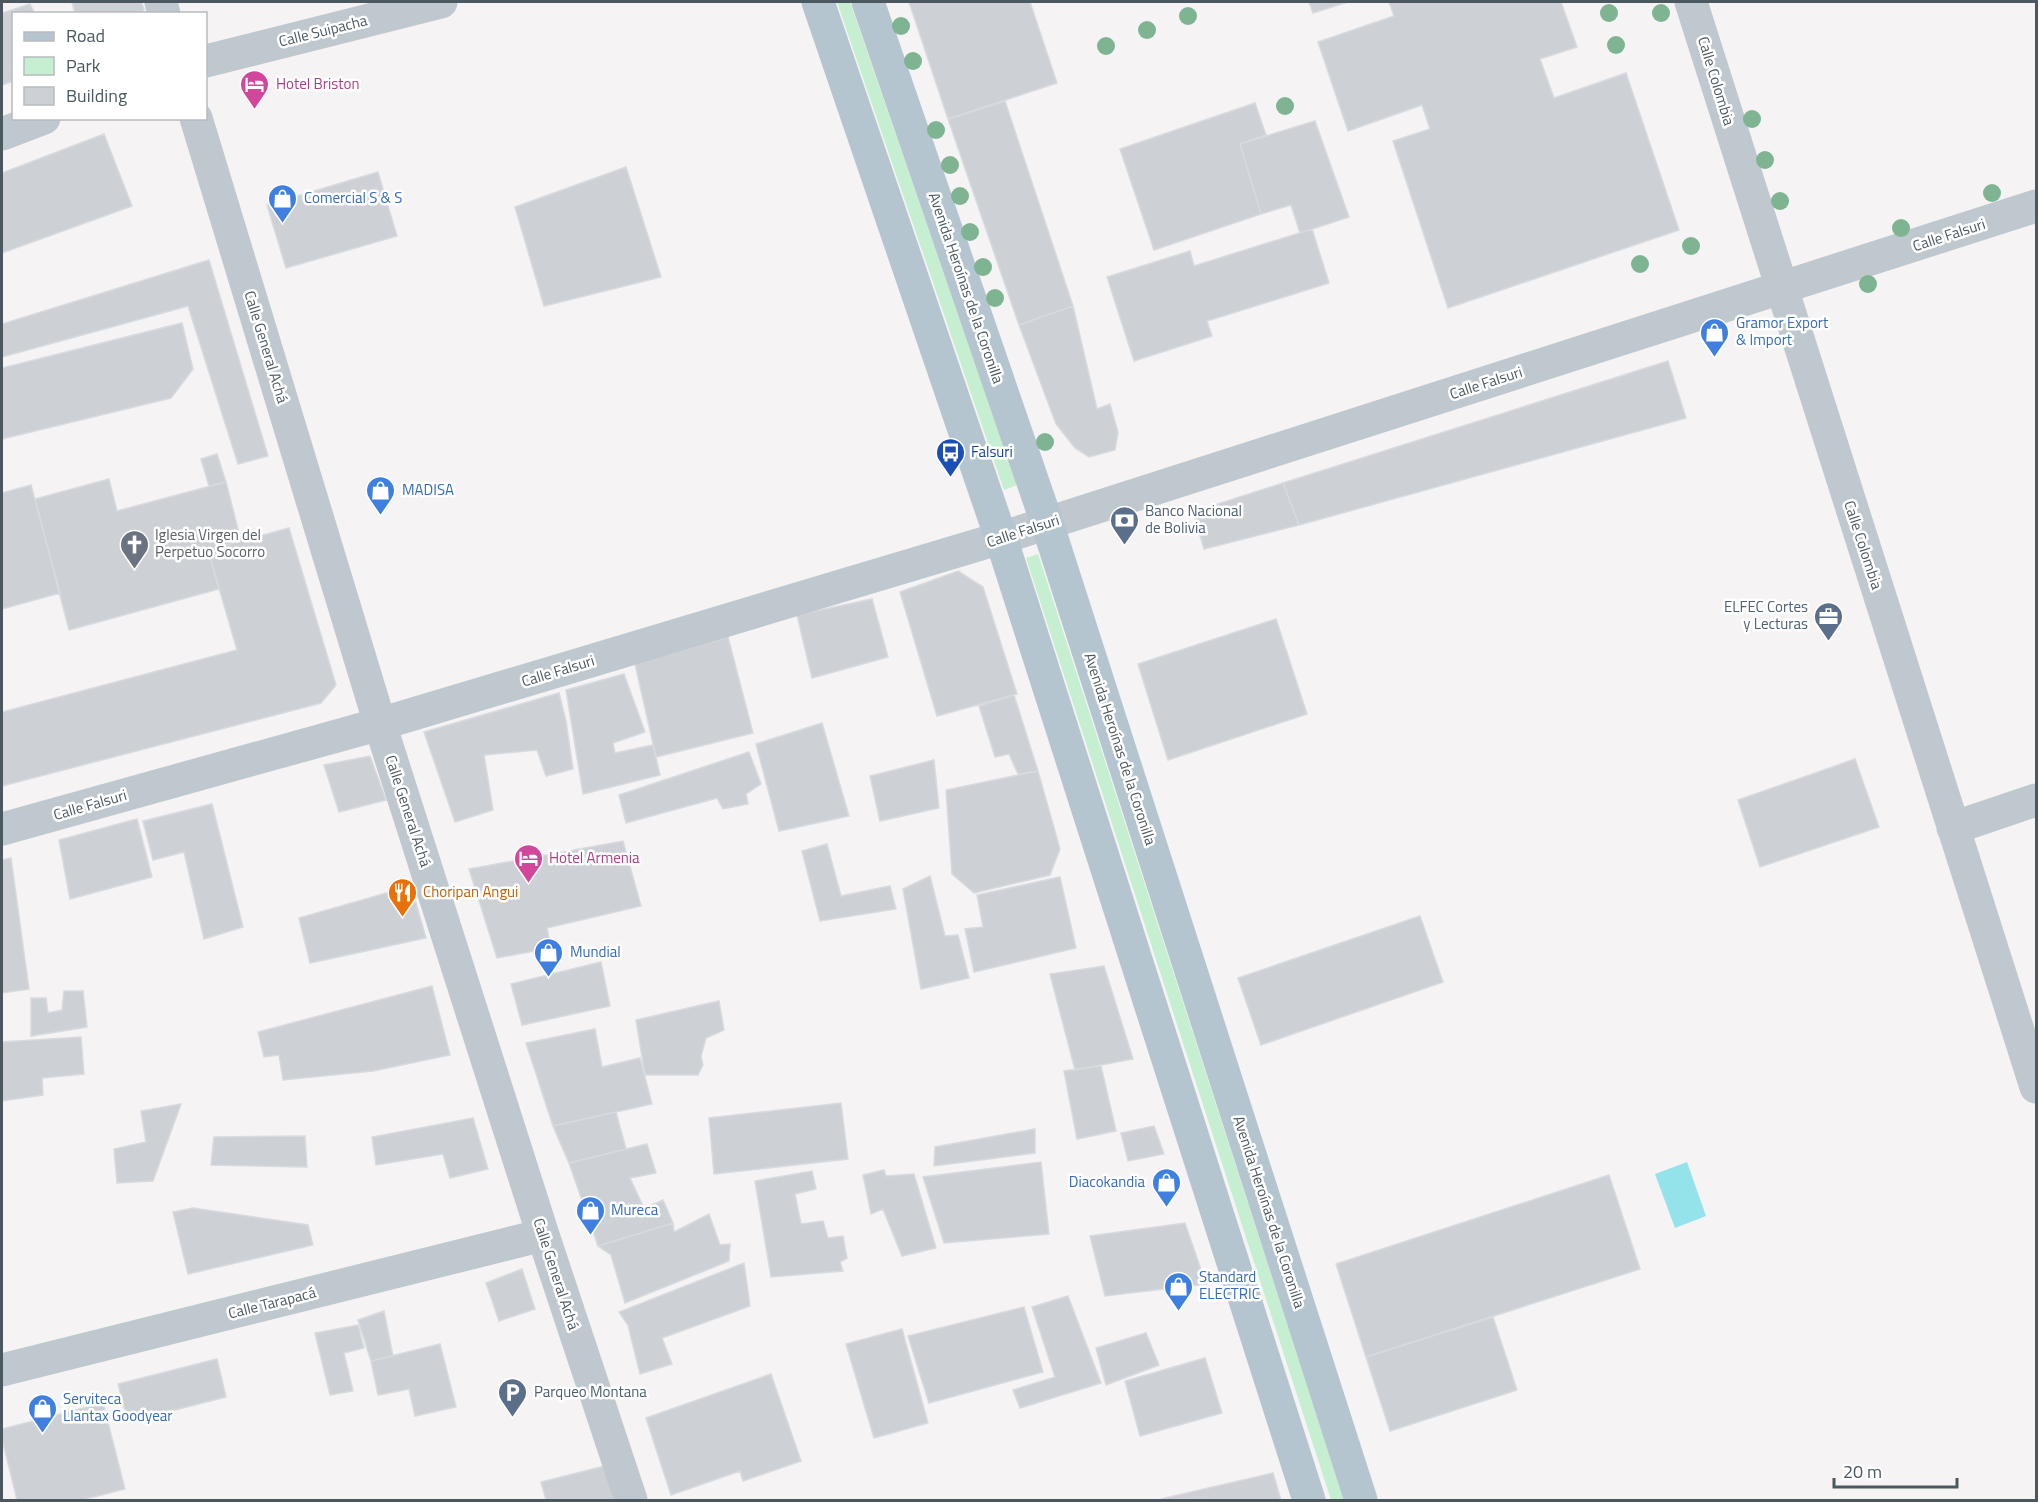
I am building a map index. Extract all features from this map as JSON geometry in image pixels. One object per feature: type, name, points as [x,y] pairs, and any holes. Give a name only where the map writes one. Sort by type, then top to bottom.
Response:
[{"type":"main road","points":[[818,2],[1001,538],[1310,1500]]},
{"type":"main road","name":"Avenida Heroínas de la Coronilla","points":[[868,2],[1047,523],[1362,1500]]},
{"type":"street","name":"Calle Suipacha","points":[[207,61],[441,2]]},
{"type":"street","name":"Calle Colombia","points":[[1691,2],[2037,1087]]},
{"type":"street","points":[[2,134],[39,120]]},
{"type":"street","name":"Calle General Achá","points":[[197,120],[380,724],[543,1235],[631,1500]]},
{"type":"street","name":"Calle Falsuri","points":[[2,829],[380,724],[1001,538],[2037,206]]},
{"type":"street","points":[[1953,828],[2037,800]]},
{"type":"street","name":"Calle Tarapacá","points":[[2,1370],[543,1235]]},
{"type":"green space","points":[[837,2],[850,2],[1017,485],[1004,490]]},
{"type":"green space","points":[[1038,554],[1344,1500],[1331,1500],[1026,558]]},
{"type":"water","points":[[1687,1162],[1706,1216],[1675,1228],[1655,1174]]},
{"type":"building","points":[[72,2],[141,2],[144,9],[143,12],[74,12]]},
{"type":"building","points":[[909,2],[1030,2],[1057,83],[948,119]]},
{"type":"building","points":[[1309,2],[1348,2],[1313,13]]},
{"type":"building","points":[[1389,2],[1561,2],[1577,47],[1540,59],[1554,98],[1626,73],[1679,230],[1448,308],[1393,141],[1430,129],[1422,105],[1348,131],[1318,42],[1394,16]]},
{"type":"building","points":[[30,4],[34,12],[12,12],[12,82],[2,85],[2,13]]},
{"type":"building","points":[[1005,101],[1073,306],[1019,325],[948,119]]},
{"type":"building","points":[[1255,103],[1266,135],[1240,144],[1261,214],[1154,250],[1120,149]]},
{"type":"building","points":[[1315,121],[1349,217],[1300,233],[1291,205],[1261,214],[1240,144]]},
{"type":"building","points":[[104,134],[132,206],[2,253],[2,173]]},
{"type":"building","points":[[626,167],[661,277],[544,306],[515,207]]},
{"type":"building","points":[[378,172],[397,236],[286,268],[267,205]]},
{"type":"building","points":[[1312,229],[1329,283],[1207,321],[1212,336],[1134,361],[1107,277],[1190,251],[1194,266]]},
{"type":"building","points":[[209,260],[268,456],[238,464],[188,306],[2,357],[2,324]]},
{"type":"building","points":[[1073,306],[1097,409],[1110,404],[1118,432],[1115,450],[1089,457],[1075,448],[1056,424],[1019,325]]},
{"type":"building","points":[[182,323],[193,369],[171,398],[2,439],[2,368]]},
{"type":"building","points":[[1668,361],[1686,418],[1299,525],[1283,483]]},
{"type":"building","points":[[217,454],[226,482],[209,486],[201,459]]},
{"type":"building","name":"Iglesia Virgen del Perpetuo Socorro","points":[[109,479],[117,511],[226,482],[241,541],[208,550],[219,589],[69,630],[35,499]]},
{"type":"building","points":[[1283,483],[1299,525],[1204,549],[1193,512]]},
{"type":"building","points":[[31,485],[60,593],[2,609],[2,493]]},
{"type":"building","points":[[289,528],[336,685],[321,703],[2,786],[2,712],[237,650],[208,550]]},
{"type":"building","points":[[958,571],[983,587],[1017,694],[937,716],[900,592]]},
{"type":"building","points":[[872,599],[888,657],[812,678],[797,615]]},
{"type":"building","points":[[1276,619],[1307,714],[1168,760],[1138,664]]},
{"type":"building","points":[[728,637],[753,733],[656,757],[635,664]]},
{"type":"building","points":[[624,674],[645,732],[613,743],[615,753],[653,745],[660,775],[583,794],[566,690]]},
{"type":"building","points":[[559,693],[566,721],[573,769],[546,776],[537,750],[484,755],[493,810],[455,822],[424,732]]},
{"type":"building","points":[[1014,695],[1038,771],[1018,774],[1009,754],[995,757],[979,706]]},
{"type":"building","points":[[822,723],[849,816],[779,831],[756,744]]},
{"type":"building","points":[[749,752],[761,784],[746,794],[748,804],[723,809],[717,798],[626,823],[619,795]]},
{"type":"building","points":[[370,756],[386,800],[339,812],[324,765]]},
{"type":"building","points":[[1855,759],[1879,827],[1760,867],[1738,800]]},
{"type":"building","points":[[934,760],[939,808],[880,821],[870,776]]},
{"type":"building","points":[[1038,771],[1060,849],[1050,875],[974,893],[952,874],[946,790]]},
{"type":"building","points":[[212,804],[243,927],[204,939],[184,852],[153,860],[143,821]]},
{"type":"building","points":[[137,819],[152,877],[70,899],[59,840]]},
{"type":"building","points":[[623,841],[641,906],[547,928],[551,948],[497,958],[469,869]]},
{"type":"building","points":[[827,844],[841,896],[890,886],[896,909],[820,921],[802,851]]},
{"type":"building","points":[[11,858],[29,989],[2,993],[2,860]]},
{"type":"building","points":[[930,876],[945,936],[958,935],[969,978],[921,989],[903,889]]},
{"type":"building","points":[[1060,877],[1076,948],[974,972],[965,929],[983,927],[977,895]]},
{"type":"building","points":[[411,886],[426,938],[310,963],[299,918]]},
{"type":"building","points":[[1420,916],[1443,982],[1261,1045],[1238,978]]},
{"type":"building","points":[[601,962],[610,1006],[522,1025],[511,984]]},
{"type":"building","points":[[1104,966],[1133,1059],[1075,1070],[1050,974]]},
{"type":"building","points":[[432,986],[450,1055],[373,1071],[283,1080],[279,1055],[264,1057],[258,1032]]},
{"type":"building","points":[[64,991],[83,991],[87,1027],[31,1036],[31,998],[46,998],[48,1013],[62,1010]]},
{"type":"building","points":[[719,1001],[724,1030],[706,1038],[701,1056],[703,1065],[698,1075],[645,1075],[636,1020]]},
{"type":"building","points":[[595,1029],[602,1067],[640,1058],[652,1104],[553,1126],[526,1043]]},
{"type":"building","points":[[81,1037],[84,1074],[42,1078],[43,1095],[2,1101],[2,1042]]},
{"type":"building","points":[[1101,1066],[1116,1131],[1077,1139],[1064,1071]]},
{"type":"building","points":[[841,1103],[848,1159],[714,1174],[709,1118]]},
{"type":"building","points":[[181,1104],[153,1181],[117,1183],[114,1149],[146,1142],[141,1111]]},
{"type":"building","points":[[616,1112],[626,1149],[569,1163],[553,1126]]},
{"type":"building","points":[[473,1118],[488,1169],[450,1178],[443,1154],[376,1165],[372,1137]]},
{"type":"building","points":[[1154,1126],[1164,1154],[1128,1161],[1121,1133]]},
{"type":"building","points":[[1035,1129],[1035,1153],[934,1166],[935,1147]]},
{"type":"building","points":[[305,1136],[307,1167],[211,1165],[214,1137]]},
{"type":"building","points":[[647,1144],[656,1173],[630,1178],[644,1208],[663,1200],[673,1223],[598,1246],[569,1163]]},
{"type":"building","points":[[1041,1162],[1049,1234],[944,1243],[923,1177]]},
{"type":"building","points":[[884,1170],[886,1176],[914,1174],[936,1248],[902,1256],[883,1209],[871,1214],[863,1175]]},
{"type":"building","points":[[812,1171],[816,1189],[795,1194],[801,1224],[823,1221],[828,1238],[843,1236],[847,1258],[840,1262],[843,1271],[771,1277],[755,1181]]},
{"type":"building","points":[[1609,1175],[1640,1269],[1366,1357],[1336,1264]]},
{"type":"building","points":[[193,1208],[308,1225],[313,1245],[188,1274],[173,1212]]},
{"type":"building","points":[[709,1214],[720,1245],[730,1244],[729,1261],[625,1303],[611,1255],[598,1246],[673,1223],[674,1232]]},
{"type":"building","points":[[1185,1223],[1206,1284],[1105,1296],[1090,1236]]},
{"type":"building","points":[[744,1263],[750,1306],[662,1338],[672,1364],[640,1374],[628,1325],[619,1312]]},
{"type":"building","points":[[522,1269],[535,1309],[499,1321],[486,1283]]},
{"type":"building","points":[[1068,1296],[1101,1383],[1020,1408],[1013,1390],[1055,1377],[1032,1307]]},
{"type":"building","points":[[1024,1307],[1043,1372],[929,1403],[908,1336]]},
{"type":"building","points":[[384,1311],[393,1356],[371,1361],[358,1320]]},
{"type":"building","points":[[1493,1317],[1517,1390],[1390,1431],[1366,1357]]},
{"type":"building","points":[[358,1325],[364,1348],[344,1353],[353,1391],[330,1395],[315,1333]]},
{"type":"building","points":[[902,1329],[928,1423],[874,1438],[846,1344]]},
{"type":"building","points":[[1146,1333],[1159,1365],[1106,1385],[1096,1348]]},
{"type":"building","points":[[440,1344],[456,1407],[415,1416],[409,1389],[378,1395],[371,1361]]},
{"type":"building","points":[[1205,1358],[1222,1413],[1140,1436],[1125,1381]]},
{"type":"building","points":[[217,1359],[226,1397],[128,1422],[118,1384]]},
{"type":"building","points":[[771,1374],[801,1461],[743,1481],[740,1471],[671,1495],[646,1418]]},
{"type":"building","points":[[103,1403],[125,1489],[82,1500],[17,1500],[2,1439],[2,1429]]},
{"type":"building","points":[[605,1466],[614,1500],[546,1500],[541,1482]]},
{"type":"building","points":[[1273,1473],[1281,1500],[1161,1499]]},
{"type":"place","name":"Hotel Briston","points":[[255,110]]},
{"type":"place","name":"Comercial S & S","points":[[283,224]]},
{"type":"place","name":"Gramor Export & Import","points":[[1715,358]]},
{"type":"place","name":"Falsuri","points":[[950,478]]},
{"type":"place","name":"MADISA","points":[[381,516]]},
{"type":"place","name":"Banco Nacional de Bolivia","points":[[1124,546]]},
{"type":"place","name":"Iglesia Virgen del Perpetuo Socorro","points":[[134,570]]},
{"type":"place","name":"ELFEC Cortes y Lecturas","points":[[1829,642]]},
{"type":"place","name":"Hotel Armenia","points":[[528,884]]},
{"type":"place","name":"Choripan Angui","points":[[402,918]]},
{"type":"place","name":"Mundial","points":[[549,978]]},
{"type":"place","name":"Diacokandia","points":[[1166,1208]]},
{"type":"place","name":"Mureca","points":[[590,1236]]},
{"type":"place","name":"Standard ELECTRIC","points":[[1178,1312]]},
{"type":"place","name":"Parqueo Montana","points":[[513,1418]]},
{"type":"place","name":"Serviteca Llantax Goodyear","points":[[42,1434]]}]
